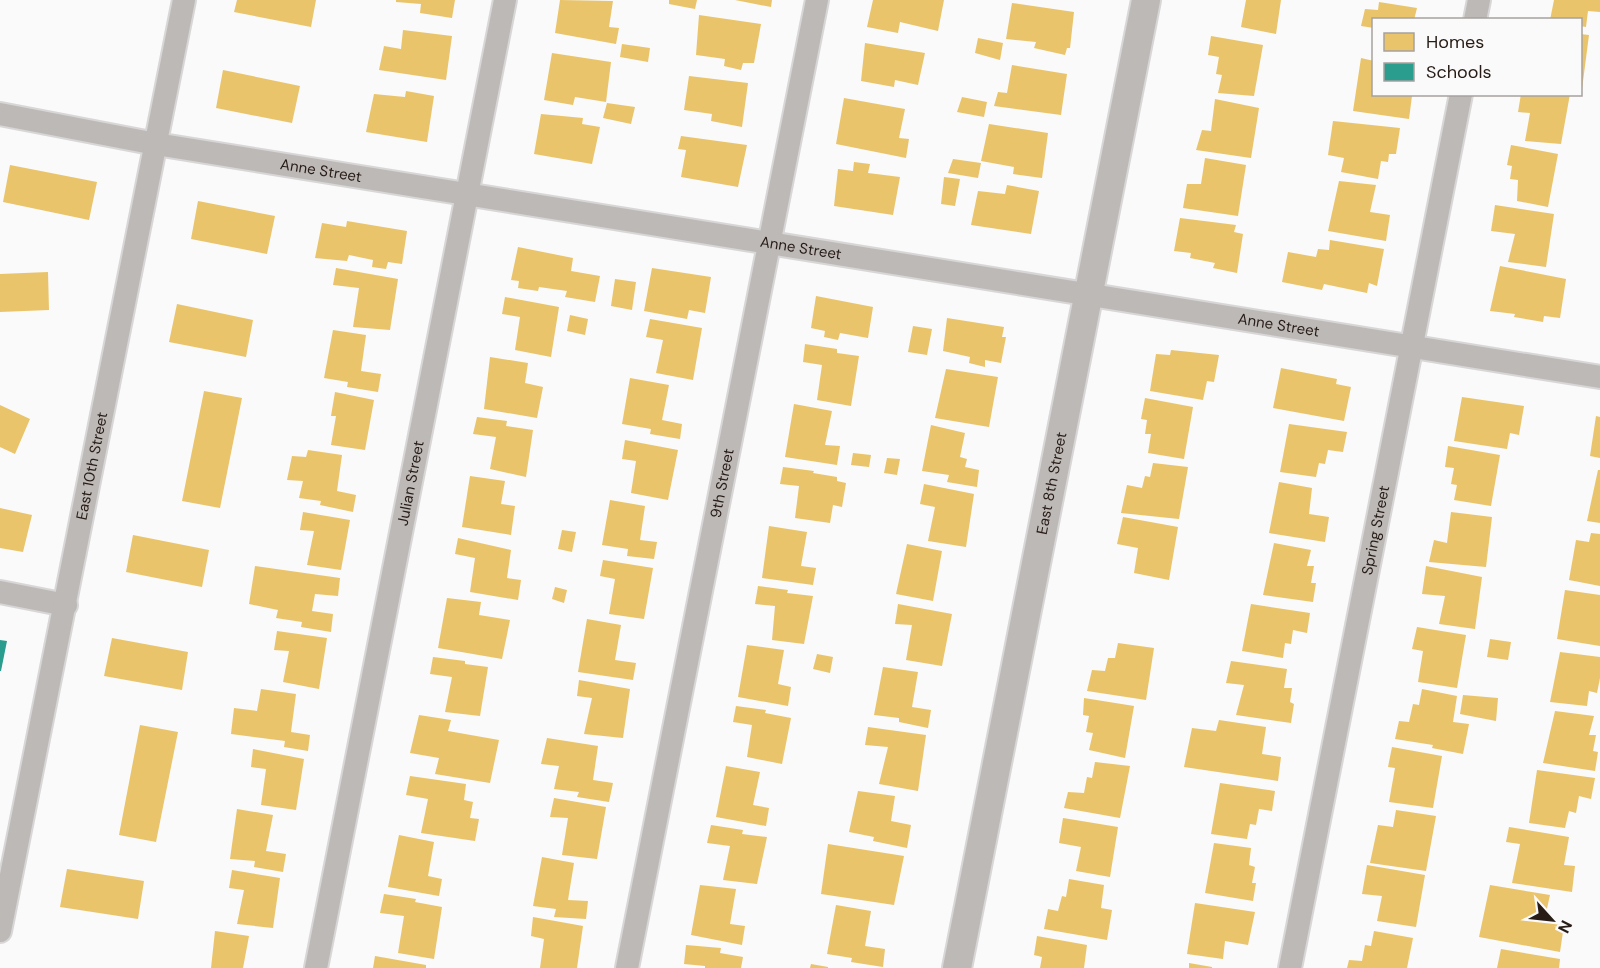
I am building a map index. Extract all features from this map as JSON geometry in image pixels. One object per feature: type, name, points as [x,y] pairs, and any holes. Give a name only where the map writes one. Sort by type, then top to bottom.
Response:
[{"type":"street","name":"East 10th Street","points":[[0,931],[184,0]]},
{"type":"street","name":"Julian Street","points":[[316,968],[505,0]]},
{"type":"street","name":"9th Street","points":[[627,968],[817,0]]},
{"type":"street","name":"East 8th Street","points":[[957,968],[1146,0]]},
{"type":"street","points":[[1475,18],[1479,0]]},
{"type":"street","name":"Spring Street","points":[[1290,968],[1461,96]]},
{"type":"street","name":"Anne Street","points":[[0,114],[156,144],[466,195],[1600,377]]},
{"type":"street","points":[[0,592],[66,605]]},
{"type":"building: Homes","points":[[237,0],[316,0],[311,27],[234,12]]},
{"type":"building: Homes","points":[[396,0],[455,0],[452,18],[420,13],[421,4],[396,2]]},
{"type":"building: Homes","points":[[560,0],[613,1],[609,27],[619,28],[616,44],[555,33]]},
{"type":"building: Homes","points":[[669,0],[697,0],[695,9],[669,4]]},
{"type":"building: Homes","points":[[735,0],[772,0],[771,7]]},
{"type":"building: Homes","points":[[873,0],[944,0],[938,31],[900,22],[898,33],[867,27]]},
{"type":"building: Homes","points":[[1246,0],[1281,0],[1276,34],[1241,27]]},
{"type":"building: Homes","points":[[1554,0],[1600,0],[1600,12],[1588,11],[1586,27],[1582,26],[1582,18],[1550,18]]},
{"type":"building: Homes","points":[[1379,2],[1417,8],[1414,18],[1372,18],[1372,28],[1361,26],[1365,9],[1378,10]]},
{"type":"building: Homes","points":[[1012,3],[1074,12],[1070,48],[1067,48],[1065,55],[1034,48],[1036,42],[1006,39]]},
{"type":"building: Homes","points":[[699,15],[761,24],[754,63],[743,63],[741,70],[724,66],[725,59],[696,55]]},
{"type":"building: Homes","points":[[403,30],[452,36],[446,80],[379,70],[384,46],[401,49]]},
{"type":"building: Homes","points":[[1582,34],[1589,35],[1582,89]]},
{"type":"building: Homes","points":[[1211,36],[1263,45],[1254,96],[1218,93],[1222,75],[1216,74],[1219,57],[1208,55]]},
{"type":"building: Homes","points":[[978,38],[1003,43],[1000,60],[975,53]]},
{"type":"building: Homes","points":[[865,43],[925,53],[918,85],[895,80],[894,87],[861,81]]},
{"type":"building: Homes","points":[[622,44],[650,48],[648,62],[620,57]]},
{"type":"building: Homes","points":[[552,53],[611,62],[606,102],[575,97],[573,105],[544,100]]},
{"type":"building: Homes","points":[[1361,58],[1372,61],[1372,96],[1412,96],[1409,119],[1353,111]]},
{"type":"building: Homes","points":[[1012,65],[1067,74],[1061,115],[994,106],[998,92],[1007,93]]},
{"type":"building: Homes","points":[[223,70],[300,86],[292,123],[216,108]]},
{"type":"building: Homes","points":[[689,76],[748,83],[742,127],[711,121],[712,114],[684,110]]},
{"type":"building: Homes","points":[[406,91],[434,96],[427,142],[366,132],[374,94],[405,97]]},
{"type":"building: Homes","points":[[1521,96],[1570,96],[1561,144],[1525,141],[1530,113],[1518,112]]},
{"type":"building: Homes","points":[[962,97],[987,102],[984,117],[957,112]]},
{"type":"building: Homes","points":[[844,98],[905,109],[899,138],[909,139],[906,158],[836,144]]},
{"type":"building: Homes","points":[[1215,99],[1259,108],[1251,158],[1196,150],[1202,130],[1211,131]]},
{"type":"building: Homes","points":[[607,103],[635,107],[631,124],[603,118]]},
{"type":"building: Homes","points":[[541,114],[583,118],[582,124],[600,127],[592,164],[534,154]]},
{"type":"building: Homes","points":[[1333,121],[1400,128],[1396,154],[1389,154],[1388,162],[1381,161],[1378,179],[1341,172],[1344,158],[1328,155]]},
{"type":"building: Homes","points":[[989,124],[1048,133],[1042,178],[1013,174],[1014,167],[981,161]]},
{"type":"building: Homes","points":[[681,136],[747,145],[738,187],[681,177],[686,150],[678,149]]},
{"type":"building: Homes","points":[[1511,145],[1558,154],[1548,207],[1517,201],[1518,180],[1510,179],[1512,166],[1507,165]]},
{"type":"building: Homes","points":[[1205,158],[1246,165],[1238,216],[1183,208],[1187,184],[1201,184]]},
{"type":"building: Homes","points":[[953,159],[981,163],[978,178],[948,173]]},
{"type":"building: Homes","points":[[854,162],[870,164],[868,173],[900,177],[893,215],[834,206],[838,169],[853,171]]},
{"type":"building: Homes","points":[[10,165],[97,182],[89,220],[3,202]]},
{"type":"building: Homes","points":[[944,177],[960,179],[955,206],[941,204]]},
{"type":"building: Homes","points":[[1339,181],[1376,185],[1370,212],[1390,215],[1386,241],[1328,231]]},
{"type":"building: Homes","points":[[1007,185],[1039,191],[1031,234],[971,225],[978,191],[1005,194]]},
{"type":"building: Homes","points":[[198,201],[275,216],[267,254],[191,239]]},
{"type":"building: Homes","points":[[1495,205],[1554,214],[1546,267],[1508,262],[1515,234],[1491,231]]},
{"type":"building: Homes","points":[[1180,218],[1236,225],[1234,232],[1243,234],[1237,273],[1213,268],[1215,263],[1190,258],[1191,253],[1174,251]]},
{"type":"building: Homes","points":[[347,221],[407,231],[402,264],[388,262],[386,269],[372,267],[373,260],[349,255],[347,261],[315,258],[322,223],[346,227]]},
{"type":"building: Homes","points":[[1330,240],[1384,249],[1377,286],[1369,283],[1367,293],[1324,284],[1322,290],[1282,282],[1288,252],[1316,257],[1318,249],[1329,250]]},
{"type":"building: Homes","points":[[518,247],[573,258],[571,271],[600,276],[595,302],[565,297],[567,291],[539,287],[538,291],[518,288],[519,281],[511,280]]},
{"type":"building: Homes","points":[[1500,266],[1566,279],[1560,318],[1544,316],[1543,322],[1514,317],[1515,314],[1490,311]]},
{"type":"building: Homes","points":[[336,268],[398,279],[390,330],[353,327],[359,288],[333,285]]},
{"type":"building: Homes","points":[[652,268],[711,277],[705,313],[689,310],[687,319],[644,311]]},
{"type":"building: Homes","points":[[48,272],[49,310],[0,312],[0,274]]},
{"type":"building: Homes","points":[[615,279],[636,282],[632,310],[611,306]]},
{"type":"building: Homes","points":[[816,296],[873,307],[868,338],[840,333],[838,340],[824,337],[825,331],[811,328]]},
{"type":"building: Homes","points":[[505,297],[559,307],[551,357],[515,350],[520,317],[502,314]]},
{"type":"building: Homes","points":[[177,304],[253,320],[246,357],[169,342]]},
{"type":"building: Homes","points":[[570,315],[588,319],[585,335],[567,331]]},
{"type":"building: Homes","points":[[947,318],[1004,327],[1002,337],[1006,337],[1001,363],[985,360],[985,367],[969,363],[970,357],[943,351]]},
{"type":"building: Homes","points":[[650,319],[702,328],[693,380],[656,373],[663,340],[646,337]]},
{"type":"building: Homes","points":[[913,326],[932,329],[927,355],[908,352]]},
{"type":"building: Homes","points":[[333,330],[366,335],[361,371],[381,374],[378,392],[347,387],[348,382],[324,378]]},
{"type":"building: Homes","points":[[805,344],[837,349],[837,353],[859,356],[851,406],[817,400],[822,365],[803,362]]},
{"type":"building: Homes","points":[[1171,350],[1219,355],[1214,382],[1207,381],[1203,400],[1150,391],[1156,354],[1170,355]]},
{"type":"building: Homes","points":[[490,357],[528,363],[525,383],[543,387],[537,418],[484,409]]},
{"type":"building: Homes","points":[[1281,368],[1337,379],[1336,384],[1351,387],[1344,421],[1273,408]]},
{"type":"building: Homes","points":[[946,369],[998,377],[989,427],[935,418]]},
{"type":"building: Homes","points":[[630,378],[669,385],[662,420],[682,424],[680,439],[650,434],[651,429],[622,424]]},
{"type":"building: Homes","points":[[204,391],[242,398],[220,508],[182,501]]},
{"type":"building: Homes","points":[[335,392],[374,400],[365,450],[331,445],[336,416],[331,416]]},
{"type":"building: Homes","points":[[1462,397],[1524,406],[1519,435],[1510,433],[1507,449],[1454,441]]},
{"type":"building: Homes","points":[[1145,398],[1193,407],[1184,459],[1148,453],[1151,434],[1145,434],[1147,420],[1141,419]]},
{"type":"building: Homes","points":[[794,404],[832,411],[825,445],[840,446],[837,465],[785,457]]},
{"type":"building: Homes","points":[[0,405],[30,419],[15,454],[0,447]]},
{"type":"building: Homes","points":[[1596,416],[1600,417],[1600,458],[1590,456]]},
{"type":"building: Homes","points":[[477,417],[507,421],[506,426],[533,430],[526,477],[490,469],[496,437],[473,434]]},
{"type":"building: Homes","points":[[1289,424],[1347,432],[1343,452],[1328,450],[1325,464],[1319,463],[1316,477],[1280,472]]},
{"type":"building: Homes","points":[[931,425],[965,433],[960,457],[967,459],[965,467],[979,470],[977,487],[947,482],[949,475],[922,471]]},
{"type":"building: Homes","points":[[625,440],[678,450],[668,500],[631,493],[636,461],[622,459]]},
{"type":"building: Homes","points":[[1448,446],[1500,455],[1491,506],[1454,500],[1457,485],[1451,484],[1454,468],[1445,467]]},
{"type":"building: Homes","points":[[308,450],[342,455],[337,491],[356,495],[353,512],[320,505],[321,501],[299,498],[303,481],[287,480],[292,456],[306,457]]},
{"type":"building: Homes","points":[[853,453],[871,455],[869,467],[851,465]]},
{"type":"building: Homes","points":[[887,458],[900,459],[897,475],[884,473]]},
{"type":"building: Homes","points":[[1153,463],[1188,467],[1179,519],[1121,513],[1127,485],[1142,488],[1145,476],[1150,477]]},
{"type":"building: Homes","points":[[783,467],[814,471],[813,473],[837,477],[837,481],[846,483],[842,507],[833,505],[830,523],[795,518],[799,486],[780,484]]},
{"type":"building: Homes","points":[[1598,470],[1600,470],[1600,523],[1587,521]]},
{"type":"building: Homes","points":[[470,476],[505,481],[501,504],[515,506],[511,535],[462,527]]},
{"type":"building: Homes","points":[[1279,482],[1312,488],[1309,514],[1329,517],[1325,542],[1269,533]]},
{"type":"building: Homes","points":[[924,484],[974,494],[966,547],[928,541],[935,507],[920,504]]},
{"type":"building: Homes","points":[[610,500],[645,506],[640,540],[657,542],[654,559],[627,556],[628,549],[602,545]]},
{"type":"building: Homes","points":[[0,508],[32,515],[23,552],[0,548]]},
{"type":"building: Homes","points":[[303,512],[350,520],[341,570],[307,565],[314,531],[300,530]]},
{"type":"building: Homes","points":[[1451,512],[1492,517],[1486,567],[1429,562],[1434,540],[1447,543]]},
{"type":"building: Homes","points":[[1123,517],[1178,527],[1169,580],[1134,573],[1138,548],[1117,544]]},
{"type":"building: Homes","points":[[769,526],[807,532],[801,566],[816,568],[813,585],[762,578]]},
{"type":"building: Homes","points":[[562,530],[576,532],[572,552],[558,549]]},
{"type":"building: Homes","points":[[1591,533],[1600,534],[1600,586],[1569,580],[1576,540],[1589,542]]},
{"type":"building: Homes","points":[[133,535],[209,550],[202,587],[126,572]]},
{"type":"building: Homes","points":[[458,538],[511,550],[507,578],[521,580],[518,600],[470,592],[475,558],[455,554]]},
{"type":"building: Homes","points":[[1274,543],[1311,550],[1307,566],[1314,566],[1311,583],[1316,583],[1313,602],[1263,595]]},
{"type":"building: Homes","points":[[907,544],[942,551],[933,601],[896,594]]},
{"type":"building: Homes","points":[[603,560],[653,568],[644,619],[609,614],[615,579],[600,576]]},
{"type":"building: Homes","points":[[255,566],[340,578],[338,596],[315,594],[312,611],[333,614],[331,632],[301,627],[302,622],[276,618],[278,610],[249,604]]},
{"type":"building: Homes","points":[[1426,566],[1482,577],[1475,629],[1439,624],[1445,596],[1422,594]]},
{"type":"building: Homes","points":[[758,586],[813,596],[804,644],[772,640],[775,606],[755,604]]},
{"type":"building: Homes","points":[[555,587],[567,590],[564,603],[552,599]]},
{"type":"building: Homes","points":[[1565,590],[1600,595],[1600,646],[1557,639]]},
{"type":"building: Homes","points":[[447,598],[481,602],[479,615],[510,620],[502,659],[438,648]]},
{"type":"building: Homes","points":[[898,604],[952,614],[942,666],[906,660],[912,625],[895,624]]},
{"type":"building: Homes","points":[[1251,604],[1310,613],[1307,633],[1293,630],[1291,644],[1285,643],[1283,658],[1242,651]]},
{"type":"building: Homes","points":[[587,619],[621,625],[615,660],[636,663],[633,680],[578,672]]},
{"type":"building: Homes","points":[[1417,627],[1466,635],[1457,688],[1418,682],[1423,651],[1412,649]]},
{"type":"building: Homes","points":[[277,631],[327,638],[319,689],[283,682],[289,651],[274,650]]},
{"type":"building: Homes","points":[[112,638],[188,652],[182,690],[104,676]]},
{"type":"building: Homes","points":[[1490,639],[1511,642],[1508,660],[1487,657]]},
{"type":"building: Homes","points":[[1118,643],[1154,648],[1146,700],[1087,691],[1092,670],[1105,671],[1108,658],[1115,658]]},
{"type":"building: Homes","points":[[747,645],[784,650],[778,684],[791,687],[788,706],[738,697]]},
{"type":"building: Homes","points":[[1560,652],[1600,657],[1597,693],[1589,691],[1587,706],[1550,702]]},
{"type":"building: Homes","points":[[817,654],[833,657],[830,673],[813,669]]},
{"type":"building: Homes","points":[[433,657],[488,667],[480,716],[445,712],[452,677],[430,674]]},
{"type":"building: Homes","points":[[1231,661],[1287,669],[1284,688],[1292,688],[1290,702],[1294,704],[1291,723],[1236,715],[1244,685],[1226,683]]},
{"type":"building: Homes","points":[[883,667],[918,672],[912,707],[931,710],[928,728],[899,722],[899,718],[874,715]]},
{"type":"building: Homes","points":[[579,680],[630,689],[623,738],[584,734],[592,698],[577,696]]},
{"type":"building: Homes","points":[[261,689],[296,694],[291,732],[310,735],[308,751],[284,747],[285,741],[231,734],[234,708],[257,711]]},
{"type":"building: Homes","points":[[1422,689],[1457,696],[1453,722],[1469,724],[1463,754],[1432,748],[1433,745],[1395,739],[1399,721],[1409,722],[1413,704],[1419,705]]},
{"type":"building: Homes","points":[[1463,695],[1498,698],[1496,721],[1460,714]]},
{"type":"building: Homes","points":[[1084,698],[1134,706],[1125,758],[1089,750],[1093,733],[1086,732],[1089,716],[1083,715]]},
{"type":"building: Homes","points":[[736,706],[766,710],[765,713],[791,718],[782,764],[747,757],[752,725],[733,722]]},
{"type":"building: Homes","points":[[1555,711],[1594,716],[1589,735],[1596,735],[1593,751],[1598,752],[1595,771],[1543,763]]},
{"type":"building: Homes","points":[[419,715],[451,720],[448,731],[499,740],[490,783],[435,774],[439,758],[410,753]]},
{"type":"building: Homes","points":[[1219,720],[1266,727],[1262,754],[1281,757],[1278,781],[1184,767],[1192,728],[1216,731]]},
{"type":"building: Homes","points":[[140,725],[178,732],[156,842],[119,835]]},
{"type":"building: Homes","points":[[868,727],[926,735],[918,791],[879,784],[888,747],[865,745]]},
{"type":"building: Homes","points":[[547,738],[598,746],[593,780],[613,783],[609,802],[577,797],[579,792],[554,789],[559,766],[541,764]]},
{"type":"building: Homes","points":[[1392,747],[1442,756],[1433,808],[1389,802],[1395,768],[1388,767]]},
{"type":"building: Homes","points":[[253,749],[304,759],[296,810],[261,805],[266,769],[251,767]]},
{"type":"building: Homes","points":[[1095,762],[1130,766],[1120,818],[1064,808],[1068,792],[1084,793],[1087,777],[1092,778]]},
{"type":"building: Homes","points":[[726,766],[760,772],[753,805],[769,808],[766,826],[716,817]]},
{"type":"building: Homes","points":[[1537,770],[1595,778],[1591,799],[1579,796],[1576,813],[1569,811],[1565,828],[1529,823]]},
{"type":"building: Homes","points":[[410,776],[466,784],[464,800],[473,802],[470,818],[479,819],[475,841],[421,833],[428,799],[406,795]]},
{"type":"building: Homes","points":[[1220,783],[1275,791],[1272,811],[1259,809],[1256,825],[1250,824],[1247,839],[1211,834]]},
{"type":"building: Homes","points":[[858,791],[895,796],[891,821],[911,825],[907,848],[873,841],[874,837],[849,832]]},
{"type":"building: Homes","points":[[554,798],[606,807],[597,859],[562,855],[568,818],[550,817]]},
{"type":"building: Homes","points":[[237,809],[273,815],[266,851],[286,854],[283,872],[254,867],[255,861],[230,859]]},
{"type":"building: Homes","points":[[1396,810],[1436,816],[1426,871],[1370,863],[1378,825],[1393,827]]},
{"type":"building: Homes","points":[[1063,818],[1118,827],[1110,877],[1076,871],[1081,847],[1059,843]]},
{"type":"building: Homes","points":[[711,825],[743,830],[742,834],[767,837],[757,884],[723,880],[730,846],[707,843]]},
{"type":"building: Homes","points":[[1509,827],[1569,837],[1564,865],[1575,866],[1572,892],[1512,883],[1520,844],[1506,842]]},
{"type":"building: Homes","points":[[399,835],[434,842],[428,876],[442,879],[439,896],[388,887]]},
{"type":"building: Homes","points":[[1214,843],[1251,848],[1249,865],[1255,867],[1252,883],[1256,883],[1253,901],[1205,893]]},
{"type":"building: Homes","points":[[828,844],[904,856],[894,905],[821,894]]},
{"type":"building: Homes","points":[[542,857],[574,863],[568,900],[588,901],[586,919],[554,917],[556,909],[533,906]]},
{"type":"building: Homes","points":[[1367,865],[1425,875],[1416,927],[1377,921],[1382,896],[1362,894]]},
{"type":"building: Homes","points":[[67,869],[144,881],[138,919],[60,907]]},
{"type":"building: Homes","points":[[232,870],[280,878],[273,928],[237,924],[244,890],[229,888]]},
{"type":"building: Homes","points":[[1069,879],[1104,885],[1101,908],[1112,910],[1107,940],[1044,929],[1048,909],[1058,911],[1062,896],[1066,897]]},
{"type":"building: Homes","points":[[700,885],[736,889],[730,924],[745,926],[742,945],[691,935]]},
{"type":"building: Homes","points":[[1490,885],[1550,895],[1544,922],[1564,925],[1560,952],[1479,937]]},
{"type":"building: Homes","points":[[384,894],[416,899],[415,902],[442,907],[434,959],[398,953],[404,916],[380,913]]},
{"type":"building: Homes","points":[[1195,903],[1255,912],[1248,945],[1225,941],[1223,959],[1187,954]]},
{"type":"building: Homes","points":[[836,905],[871,911],[865,946],[885,949],[883,967],[851,962],[852,958],[827,954]]},
{"type":"building: Homes","points":[[533,917],[583,926],[577,968],[540,968],[544,939],[531,936]]},
{"type":"building: Homes","points":[[215,931],[249,936],[243,968],[211,968]]},
{"type":"building: Homes","points":[[1374,931],[1413,938],[1407,968],[1347,968],[1349,960],[1362,961],[1365,945],[1371,946]]},
{"type":"building: Homes","points":[[1037,936],[1087,945],[1084,968],[1040,968],[1042,957],[1034,955]]},
{"type":"building: Homes","points":[[686,945],[721,948],[720,953],[743,957],[741,968],[705,968],[705,966],[684,964]]},
{"type":"building: Homes","points":[[1501,949],[1560,959],[1559,968],[1497,968]]},
{"type":"building: Homes","points":[[375,956],[426,965],[426,968],[373,968]]},
{"type":"building: Homes","points":[[1189,963],[1212,967],[1212,968],[1189,968]]},
{"type":"building: Homes","points":[[811,964],[828,967],[828,968],[810,968]]},
{"type":"building: Schools","points":[[0,640],[7,641],[1,671],[0,671]]}]
